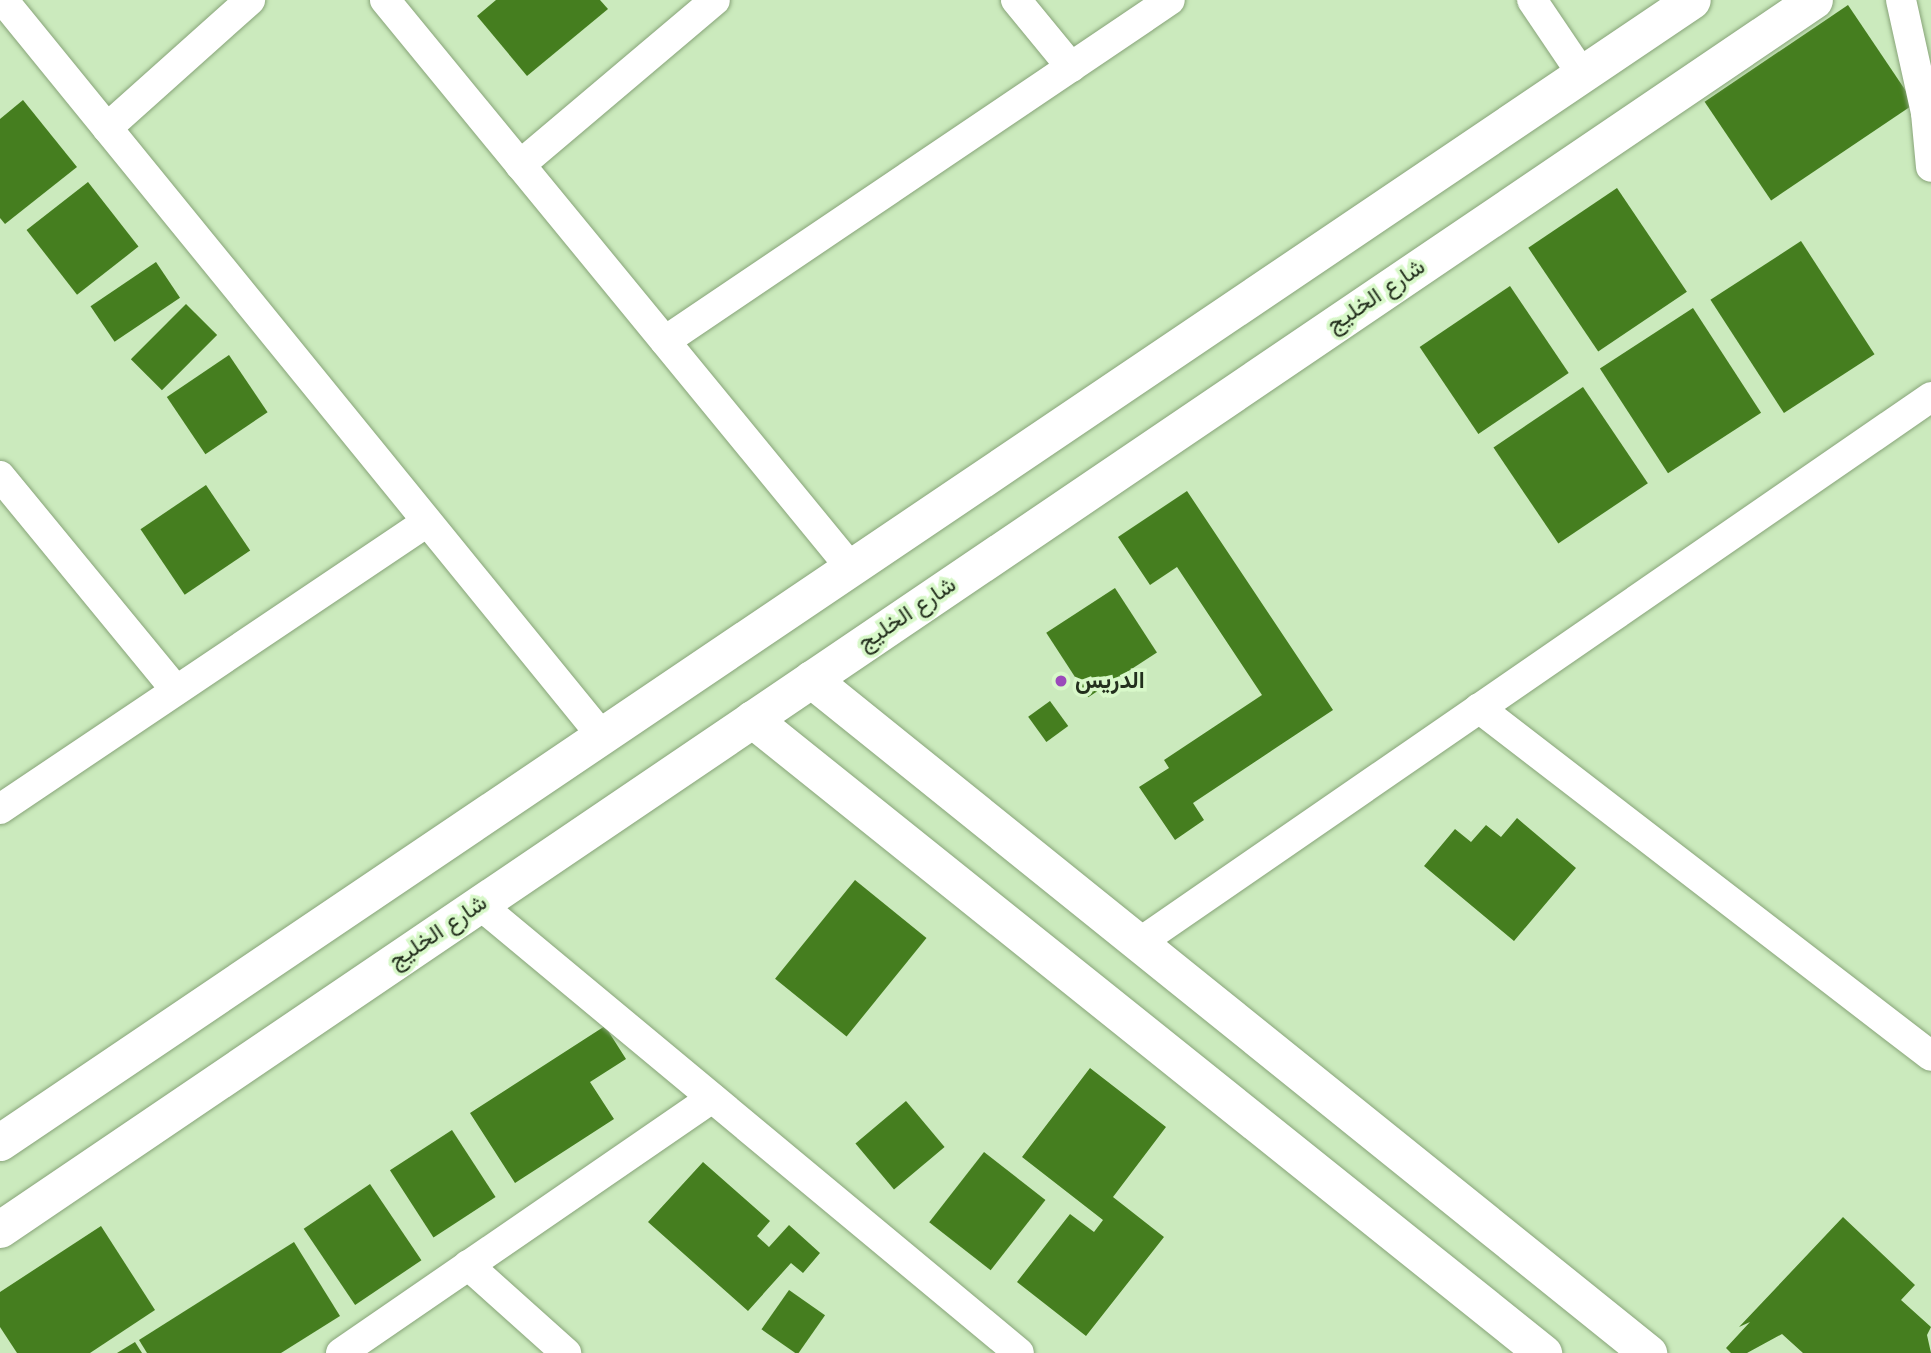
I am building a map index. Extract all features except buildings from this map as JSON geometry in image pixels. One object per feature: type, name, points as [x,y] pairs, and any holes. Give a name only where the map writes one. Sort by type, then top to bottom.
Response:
[{"type":"street","points":[[3,0],[602,736]]},
{"type":"street","points":[[107,128],[250,0]]},
{"type":"street","points":[[385,0],[851,568]]},
{"type":"street","points":[[520,164],[715,0]]},
{"type":"street","points":[[1016,0],[1070,67]]},
{"type":"street","points":[[665,341],[1170,0]]},
{"type":"street","points":[[1532,0],[1582,74]]},
{"type":"street","points":[[0,1142],[1692,0]]},
{"type":"street","name":"شارع الخليج","points":[[0,1229],[1814,0]]},
{"type":"street","points":[[1900,0],[1926,113],[1931,167]]},
{"type":"street","points":[[1139,943],[1931,397]]},
{"type":"street","points":[[0,475],[176,690]]},
{"type":"street","points":[[0,809],[428,522]]},
{"type":"street","points":[[811,679],[1648,1353]]},
{"type":"street","points":[[1479,708],[1931,1056]]},
{"type":"street","points":[[752,719],[1543,1353]]},
{"type":"street","points":[[480,904],[1019,1353]]},
{"type":"street","points":[[341,1353],[712,1098]]},
{"type":"street","points":[[468,1265],[566,1353]]},
{"type":"place","name":"الدريس","points":[[1061,681]]}]
